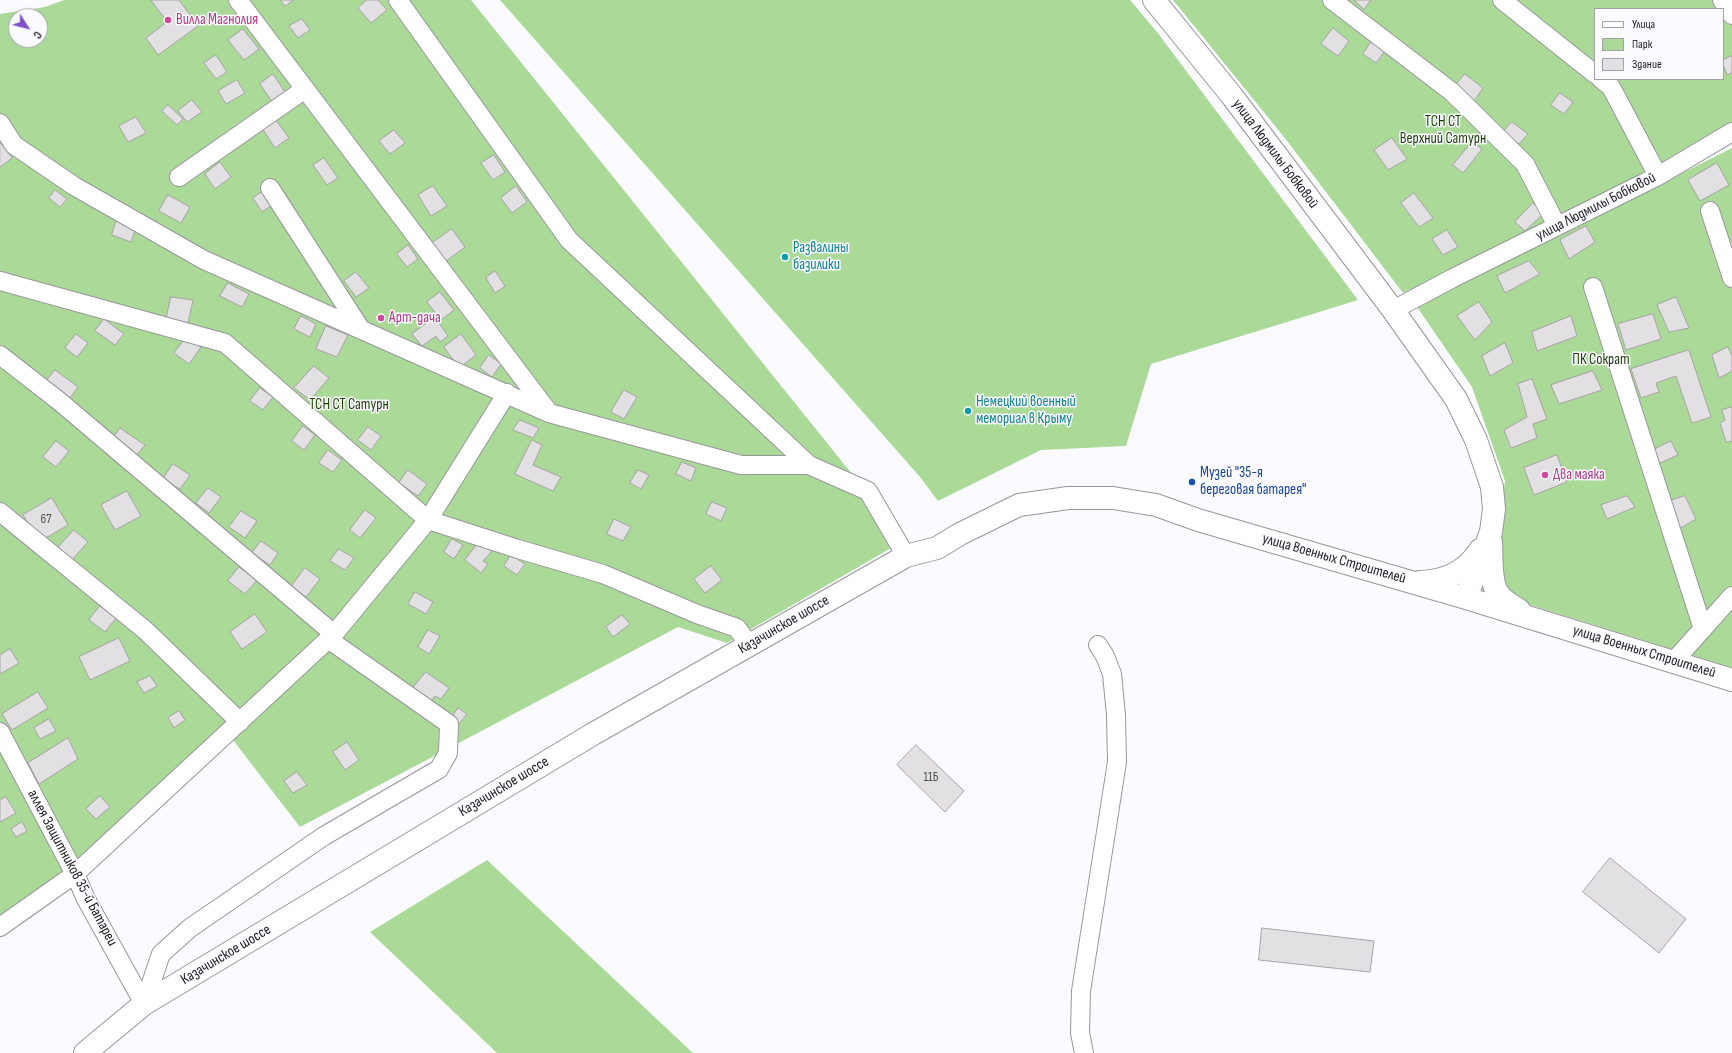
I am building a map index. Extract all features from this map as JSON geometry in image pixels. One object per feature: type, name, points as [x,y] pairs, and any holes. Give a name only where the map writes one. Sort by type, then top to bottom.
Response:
[{"type":"main road","name":"улица Людмилы Бобковой","points":[[1154,0],[1232,96],[1393,310],[1456,398],[1476,440],[1492,487],[1494,508],[1491,532],[1466,598]]},
{"type":"main road","name":"улица Военных Строителей","points":[[937,548],[960,534],[1019,505],[1068,498],[1113,498],[1156,505],[1198,520],[1414,582],[1732,680]]},
{"type":"main road","points":[[1414,582],[1446,579],[1462,571],[1478,553],[1491,532]]},
{"type":"main road","points":[[1491,532],[1492,567],[1497,592],[1505,601],[1530,617]]},
{"type":"main road","name":"Казачинское шоссе","points":[[85,1053],[144,1004],[593,734],[906,556],[937,548]]},
{"type":"street","points":[[238,0],[549,413]]},
{"type":"street","points":[[398,0],[569,240],[809,465],[868,491],[906,556]]},
{"type":"street","points":[[1332,0],[1452,92],[1525,164],[1557,226]]},
{"type":"street","points":[[1502,0],[1594,73]]},
{"type":"street","points":[[1722,0],[1732,15]]},
{"type":"street","points":[[1602,80],[1611,87],[1658,176]]},
{"type":"street","points":[[179,177],[306,89]]},
{"type":"street","points":[[0,123],[14,145],[74,186],[204,260],[508,393],[549,413],[741,465],[809,465]]},
{"type":"street","name":"улица Людмилы Бобковой","points":[[1393,310],[1453,278],[1658,176],[1732,132]]},
{"type":"street","points":[[270,188],[360,328]]},
{"type":"street","points":[[1710,211],[1732,278]]},
{"type":"street","points":[[0,281],[225,343],[428,520],[603,574],[697,614],[737,628],[749,645]]},
{"type":"street","points":[[1593,287],[1703,629]]},
{"type":"street","points":[[0,355],[59,401],[331,637],[449,724],[448,753],[439,769],[324,836],[190,928],[161,954],[144,1004]]},
{"type":"street","points":[[0,927],[75,874],[331,637],[428,520],[508,393]]},
{"type":"street","points":[[0,512],[145,630],[240,722]]},
{"type":"street","points":[[1674,661],[1732,596]]},
{"type":"street","points":[[1084,1053],[1080,1033],[1081,991],[1117,762],[1116,714],[1112,674],[1105,656],[1098,645]]},
{"type":"street","name":"аллея Защитников 35-й Батареи","points":[[0,732],[75,874],[86,899],[144,1004]]},
{"type":"green space","name":"ТСН СТ Сатурн","points":[[64,0],[471,0],[905,540],[727,643],[678,627],[300,827],[233,740],[81,873],[0,937],[0,14],[8,13],[8,48],[48,48],[48,8],[39,8]]},
{"type":"green space","points":[[500,0],[1130,0],[1157,32],[1358,300],[1151,364],[1126,446],[1041,450],[938,501],[920,477]]},
{"type":"green space","name":"ТСН СТ Верхний Сатурн","points":[[1173,0],[1732,0],[1732,139],[1403,293],[1284,137]]},
{"type":"green space","name":"ПК Сократ","points":[[1732,148],[1732,668],[1479,589],[1496,549],[1505,481],[1472,387],[1415,304],[1561,234]]},
{"type":"green space","points":[[487,860],[693,1053],[497,1053],[370,932]]},
{"type":"building","points":[[151,0],[179,0],[198,26],[158,55],[146,38],[167,22]]},
{"type":"building","points":[[281,0],[294,0],[285,6]]},
{"type":"building","points":[[367,0],[378,0],[387,10],[371,23],[358,8]]},
{"type":"building","points":[[1354,0],[1371,0],[1364,9]]},
{"type":"building","points":[[302,19],[310,30],[298,38],[289,26]]},
{"type":"building","points":[[1333,28],[1349,41],[1338,56],[1321,44]]},
{"type":"building","points":[[243,29],[259,49],[244,60],[228,40]]},
{"type":"building","points":[[1371,42],[1385,51],[1376,63],[1363,54]]},
{"type":"building","points":[[216,55],[227,72],[216,79],[204,63]]},
{"type":"building","points":[[1732,56],[1732,73],[1727,75],[1724,67],[1724,60]]},
{"type":"building","points":[[273,74],[287,95],[273,103],[260,84]]},
{"type":"building","points":[[1465,74],[1483,88],[1474,101],[1455,86]]},
{"type":"building","points":[[237,80],[245,93],[226,104],[218,91]]},
{"type":"building","points":[[1560,93],[1573,102],[1564,114],[1551,105]]},
{"type":"building","points":[[192,100],[202,112],[187,122],[178,111]]},
{"type":"building","points":[[168,105],[183,119],[177,125],[162,111]]},
{"type":"building","points":[[136,117],[146,133],[128,142],[119,126]]},
{"type":"building","points":[[275,119],[289,138],[275,148],[262,128]]},
{"type":"building","points":[[1512,122],[1528,134],[1519,144],[1503,132]]},
{"type":"building","points":[[394,130],[405,143],[390,154],[379,141]]},
{"type":"building","points":[[1392,138],[1407,159],[1388,170],[1374,150]]},
{"type":"building","points":[[0,142],[12,158],[0,167]]},
{"type":"building","points":[[1472,142],[1482,149],[1463,173],[1453,165]]},
{"type":"building","points":[[494,155],[505,172],[493,180],[481,163]]},
{"type":"building","points":[[324,158],[338,178],[327,185],[313,165]]},
{"type":"building","points":[[220,162],[231,177],[215,189],[205,174]]},
{"type":"building","points":[[1717,163],[1729,185],[1700,201],[1688,180]]},
{"type":"building","points":[[433,186],[447,206],[431,216],[418,195]]},
{"type":"building","points":[[516,186],[527,202],[512,213],[501,198]]},
{"type":"building","points":[[55,190],[67,199],[60,207],[49,198]]},
{"type":"building","points":[[265,190],[275,203],[262,212],[253,198]]},
{"type":"building","points":[[1414,193],[1433,218],[1419,227],[1401,203]]},
{"type":"building","points":[[168,195],[190,207],[181,223],[159,211]]},
{"type":"building","points":[[1533,203],[1544,213],[1525,231],[1515,222]]},
{"type":"building","points":[[116,221],[136,227],[131,242],[112,235]]},
{"type":"building","points":[[1586,226],[1595,242],[1569,259],[1560,240]]},
{"type":"building","points":[[452,229],[465,247],[446,261],[432,243]]},
{"type":"building","points":[[1447,230],[1458,247],[1443,255],[1432,239]]},
{"type":"building","points":[[408,245],[418,259],[407,267],[397,254]]},
{"type":"building","points":[[1529,261],[1540,274],[1505,293],[1497,276]]},
{"type":"building","points":[[495,271],[505,286],[495,293],[486,278]]},
{"type":"building","points":[[356,272],[369,288],[356,297],[344,281]]},
{"type":"building","points":[[228,283],[249,294],[242,307],[220,296]]},
{"type":"building","points":[[440,292],[454,310],[441,320],[427,302]]},
{"type":"building","points":[[171,297],[193,300],[188,323],[166,320]]},
{"type":"building","points":[[1676,297],[1689,328],[1669,332],[1657,305]]},
{"type":"building","points":[[1479,302],[1492,322],[1475,340],[1457,316]]},
{"type":"building","points":[[1653,314],[1661,339],[1626,350],[1618,324]]},
{"type":"building","points":[[301,316],[316,324],[310,337],[294,329]]},
{"type":"building","points":[[1571,316],[1577,336],[1537,351],[1532,332]]},
{"type":"building","points":[[435,317],[448,336],[440,342],[436,336],[422,346],[412,334]]},
{"type":"building","points":[[104,319],[124,334],[115,345],[95,331]]},
{"type":"building","points":[[326,326],[348,335],[337,357],[316,349]]},
{"type":"building","points":[[76,334],[88,343],[77,357],[65,348]]},
{"type":"building","points":[[461,334],[476,355],[459,368],[444,347]]},
{"type":"building","points":[[187,337],[201,347],[189,364],[174,353]]},
{"type":"building","points":[[1505,343],[1513,363],[1490,376],[1482,356]]},
{"type":"building","points":[[1728,347],[1732,357],[1732,371],[1719,378],[1712,355]]},
{"type":"building","points":[[1689,350],[1711,417],[1692,423],[1676,376],[1656,383],[1659,392],[1641,398],[1631,369]]},
{"type":"building","points":[[489,355],[501,364],[492,377],[480,368]]},
{"type":"building","points":[[314,366],[329,378],[310,400],[294,388]]},
{"type":"building","points":[[55,370],[78,387],[67,402],[44,384]]},
{"type":"building","points":[[1593,371],[1602,390],[1559,404],[1551,385]]},
{"type":"building","points":[[1532,379],[1547,419],[1533,424],[1537,438],[1511,448],[1504,430],[1527,417],[1518,384]]},
{"type":"building","points":[[260,388],[273,397],[263,410],[250,401]]},
{"type":"building","points":[[624,390],[637,397],[624,419],[611,412]]},
{"type":"building","points":[[1732,407],[1732,441],[1726,442],[1720,423],[1725,420],[1722,410]]},
{"type":"building","points":[[520,420],[539,428],[533,438],[513,430]]},
{"type":"building","points":[[303,426],[315,435],[304,450],[292,441]]},
{"type":"building","points":[[368,427],[381,436],[371,450],[358,440]]},
{"type":"building","points":[[120,428],[145,445],[135,457],[112,440]]},
{"type":"building","points":[[532,440],[542,445],[533,465],[561,477],[553,491],[515,474]]},
{"type":"building","points":[[56,441],[69,451],[56,467],[43,457]]},
{"type":"building","points":[[1671,441],[1678,455],[1658,464],[1653,450]]},
{"type":"building","points":[[328,450],[342,460],[333,472],[319,463]]},
{"type":"building","name":"Два маяка","points":[[1557,455],[1567,482],[1534,495],[1524,468]]},
{"type":"building","points":[[682,462],[696,468],[691,481],[676,474]]},
{"type":"building","points":[[173,464],[190,475],[180,489],[163,479]]},
{"type":"building","points":[[408,470],[427,484],[418,496],[399,483]]},
{"type":"building","points":[[638,470],[649,475],[641,489],[630,483]]},
{"type":"building","points":[[208,488],[221,497],[209,513],[196,503]]},
{"type":"building","points":[[127,491],[141,516],[115,530],[101,505]]},
{"type":"building","points":[[1627,496],[1635,507],[1607,519],[1601,505]]},
{"type":"building","points":[[1685,496],[1696,519],[1679,529],[1669,501]]},
{"type":"building","points":[[52,498],[68,525],[39,542],[23,515]]},
{"type":"building","points":[[712,502],[727,508],[721,521],[706,514]]},
{"type":"building","points":[[365,510],[376,518],[360,538],[350,530]]},
{"type":"building","points":[[241,511],[257,521],[245,538],[229,527]]},
{"type":"building","points":[[614,519],[631,527],[623,541],[607,534]]},
{"type":"building","points":[[74,530],[88,542],[69,563],[55,551]]},
{"type":"building","points":[[452,539],[463,545],[454,559],[444,552]]},
{"type":"building","points":[[261,541],[278,553],[270,565],[252,553]]},
{"type":"building","points":[[479,542],[492,551],[483,561],[488,564],[481,573],[465,560]]},
{"type":"building","points":[[339,549],[354,558],[345,570],[330,561]]},
{"type":"building","points":[[511,555],[525,564],[517,575],[504,566]]},
{"type":"building","points":[[711,566],[722,580],[705,593],[694,579]]},
{"type":"building","points":[[239,567],[257,580],[245,594],[228,581]]},
{"type":"building","points":[[305,568],[320,579],[306,597],[291,587]]},
{"type":"building","points":[[415,592],[433,602],[426,614],[408,604]]},
{"type":"building","points":[[100,606],[116,618],[105,632],[89,620]]},
{"type":"building","points":[[255,614],[267,632],[242,649],[230,632]]},
{"type":"building","points":[[622,615],[630,624],[613,637],[606,627]]},
{"type":"building","points":[[428,630],[440,636],[429,654],[418,647]]},
{"type":"building","points":[[119,638],[130,661],[90,680],[79,657]]},
{"type":"building","points":[[10,649],[19,663],[0,674],[0,655]]},
{"type":"building","points":[[426,672],[449,688],[441,699],[435,696],[430,702],[412,689]]},
{"type":"building","points":[[150,676],[157,686],[144,693],[137,682]]},
{"type":"building","points":[[38,692],[48,708],[12,730],[2,714]]},
{"type":"building","points":[[458,708],[467,714],[459,724],[451,719]]},
{"type":"building","points":[[179,711],[185,720],[174,728],[168,718]]},
{"type":"building","points":[[49,719],[56,731],[40,739],[34,728]]},
{"type":"building","points":[[68,738],[78,759],[39,784],[28,763]]},
{"type":"building","points":[[347,742],[359,760],[345,770],[333,752]]},
{"type":"building","points":[[916,745],[964,791],[945,812],[897,765]]},
{"type":"building","points":[[297,772],[307,785],[293,793],[284,781]]},
{"type":"building","points":[[100,796],[110,807],[96,819],[86,809]]},
{"type":"building","points":[[6,797],[16,813],[0,822],[0,800]]},
{"type":"building","points":[[22,822],[27,831],[16,837],[11,829]]},
{"type":"building","points":[[1610,858],[1686,919],[1659,953],[1583,892]]},
{"type":"building","points":[[1262,928],[1374,941],[1370,972],[1259,960]]},
{"type":"place","name":"Вилла Магнолия","points":[[168,20]]},
{"type":"place","name":"Развалины базилики","points":[[785,257]]},
{"type":"place","name":"Арт-дача","points":[[381,318]]},
{"type":"place","name":"Немецкий военный мемориал в Крыму","points":[[968,411]]},
{"type":"place","name":"Два маяка","points":[[1545,475]]},
{"type":"place","name":"Музей \"35-я береговая батарея\"","points":[[1192,482]]}]
